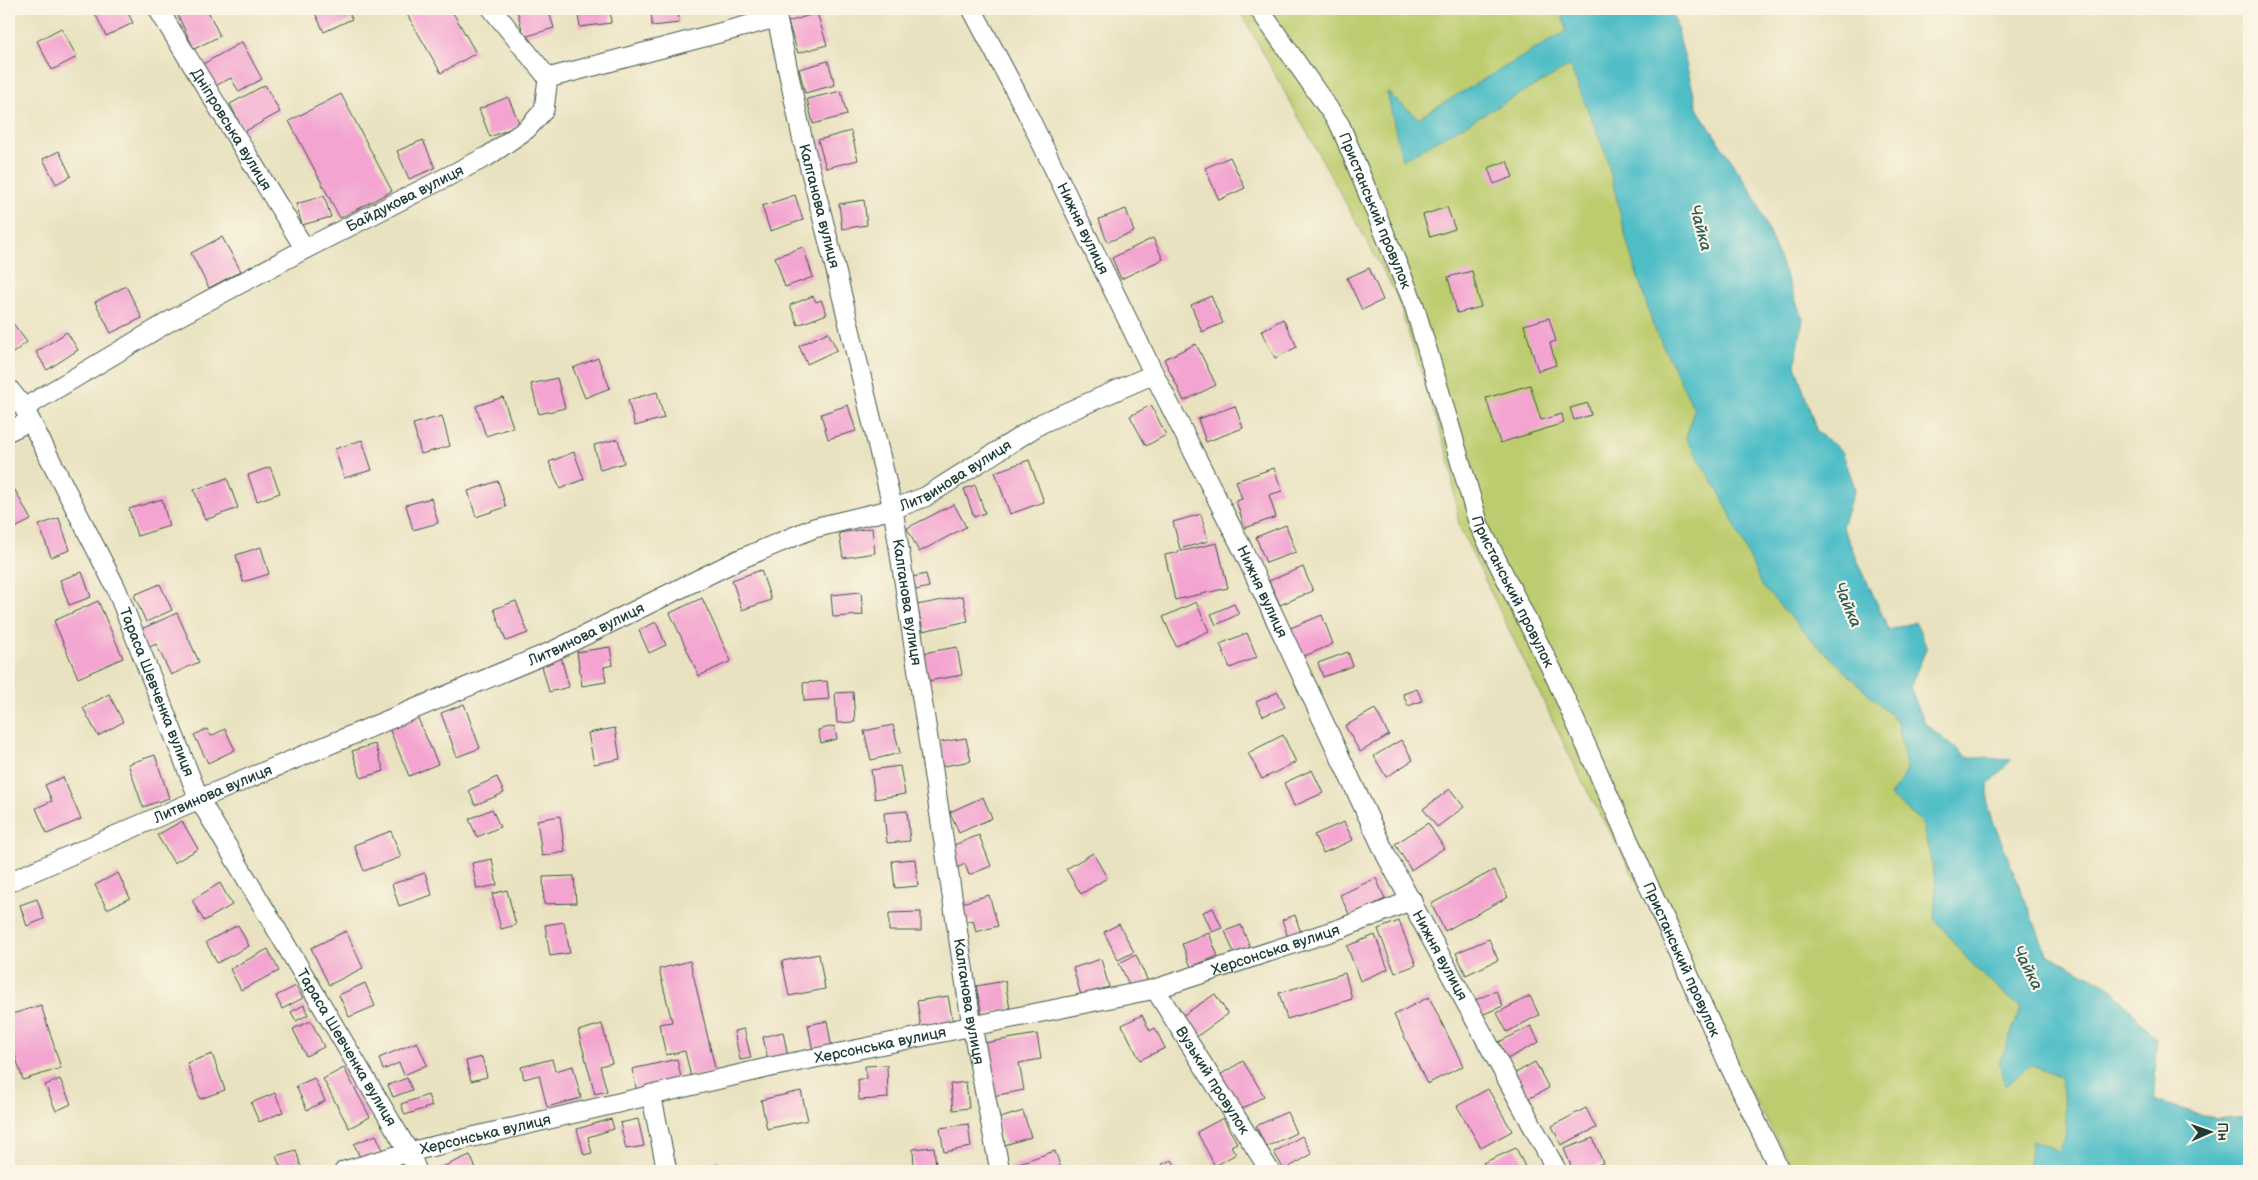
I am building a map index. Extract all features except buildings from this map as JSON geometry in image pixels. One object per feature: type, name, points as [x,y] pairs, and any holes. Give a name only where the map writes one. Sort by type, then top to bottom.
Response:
[{"type":"street","name":"Дніпровська вулиця","points":[[158,9],[305,249]]},
{"type":"street","points":[[492,9],[548,78],[776,14]]},
{"type":"street","name":"Нижня вулиця","points":[[972,9],[1026,111],[1154,374],[1246,556],[1387,857],[1412,900],[1557,1171]]},
{"type":"street","name":"Пристанський провулок","points":[[1259,9],[1340,126],[1414,305],[1479,525],[1556,676],[1729,1065],[1780,1171]]},
{"type":"street","name":"Калганова вулиця","points":[[776,14],[802,137],[893,509],[972,1026],[1000,1171]]},
{"type":"street","name":"Байдукова вулиця","points":[[9,431],[27,414],[170,321],[305,249],[488,156],[527,129],[544,110],[548,78]]},
{"type":"street","name":"Литвинова вулиця","points":[[9,882],[200,799],[553,652],[738,560],[806,531],[893,509],[925,497],[1042,423],[1154,374]]},
{"type":"street","name":"Тараса Шевченка вулиця","points":[[9,389],[27,414],[116,588],[200,799],[409,1152],[417,1171]]},
{"type":"street","name":"Херсонська вулиця","points":[[344,1171],[409,1152],[771,1067],[1155,989],[1342,928],[1412,900]]},
{"type":"street","name":"Вузький провулок","points":[[1155,989],[1270,1171]]},
{"type":"street","points":[[651,1094],[667,1171]]},
{"type":"green space","points":[[1239,9],[1634,9],[1801,629],[1898,721],[1907,771],[1890,796],[1922,822],[1936,883],[1935,917],[2064,1043],[2110,987],[2156,1039],[2154,1101],[2217,1119],[2249,1116],[2249,1171],[1794,1171],[1582,781],[1459,526],[1450,462],[1396,294]]},
{"type":"water","name":"Чайка","points":[[1561,9],[1672,9],[1698,110],[1754,195],[1803,319],[1795,365],[1817,432],[1842,451],[1855,488],[1842,526],[1889,630],[1915,622],[1927,647],[1910,687],[1925,724],[1967,757],[2011,760],[1988,785],[1988,809],[2047,954],[2110,987],[2156,1039],[2154,1101],[2217,1119],[2249,1116],[2249,1171],[2028,1171],[2032,1140],[2059,1151],[2067,1132],[2061,1078],[2030,1065],[2005,1086],[1999,1064],[2021,1008],[1974,967],[1934,918],[1936,883],[1922,822],[1890,796],[1907,771],[1897,721],[1801,629],[1762,586],[1723,499],[1686,438],[1694,409],[1654,328],[1628,246],[1606,155],[1570,66],[1402,160],[1387,92],[1418,118],[1566,31]]}]
